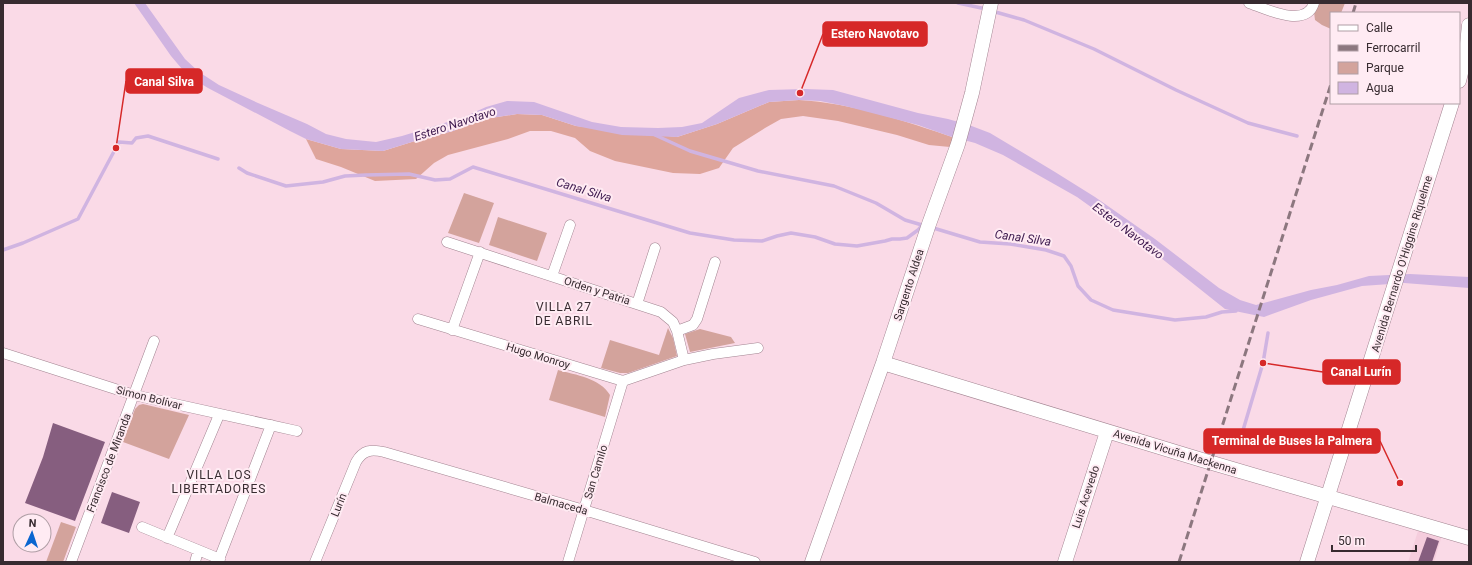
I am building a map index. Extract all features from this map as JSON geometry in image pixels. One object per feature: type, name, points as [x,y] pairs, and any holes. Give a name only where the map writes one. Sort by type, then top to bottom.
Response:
[{"type":"street","name":"Sargento Aldea","points":[[812,562],[958,144],[966,117],[991,3]]},
{"type":"street","points":[[1249,3],[1289,16],[1304,15],[1312,8],[1314,3]]},
{"type":"street","points":[[1460,78],[1468,54],[1469,25]]},
{"type":"street","name":"Avenida Bernardo O'Higgins Riquelme","points":[[1307,562],[1395,289],[1452,104]]},
{"type":"street","points":[[552,276],[570,225]]},
{"type":"street","name":"Orden y Patria","points":[[447,242],[661,312],[673,322],[677,331],[684,360]]},
{"type":"street","points":[[637,304],[655,248]]},
{"type":"street","points":[[452,330],[480,252]]},
{"type":"street","points":[[677,331],[692,325],[697,319],[715,262]]},
{"type":"street","name":"Hugo Monroy","points":[[418,319],[623,381]]},
{"type":"street","name":"Francisco de Miranda","points":[[72,562],[154,340]]},
{"type":"street","points":[[623,381],[684,360],[719,353],[758,348]]},
{"type":"street","name":"Simon Bolívar","points":[[3,353],[134,395],[297,431]]},
{"type":"street","name":"Avenida Vicuña Mackenna","points":[[882,363],[1107,432],[1469,538]]},
{"type":"street","name":"San Camilo","points":[[568,562],[623,381]]},
{"type":"street","points":[[167,538],[219,415]]},
{"type":"street","points":[[142,527],[219,561],[270,425]]},
{"type":"street","name":"Luis Acevedo","points":[[1065,562],[1107,432]]},
{"type":"street","name":"Balmaceda","points":[[366,451],[380,451],[584,510],[754,562]]},
{"type":"street","name":"Lurín","points":[[315,562],[356,462],[362,453],[366,451]]},
{"type":"street","points":[[195,562],[198,551]]},
{"type":"shaded area","points":[[799,100],[858,109],[898,119],[955,138],[950,147],[929,145],[897,135],[838,121],[803,116],[781,119],[733,148],[719,168],[700,174],[673,173],[615,161],[590,151],[575,138],[551,131],[530,131],[508,139],[448,155],[434,163],[416,179],[375,181],[341,167],[316,159],[306,139],[341,149],[383,151],[453,131],[485,119],[517,114],[542,115],[576,126],[677,137],[717,124],[769,102]]},
{"type":"shaded area","points":[[1419,528],[1442,535],[1434,562],[1408,562]]},
{"type":"green space","points":[[1316,3],[1345,3],[1341,12],[1330,12],[1330,29],[1315,20],[1314,12]]},
{"type":"green space","points":[[464,193],[494,203],[479,243],[448,233]]},
{"type":"green space","points":[[498,217],[547,233],[537,261],[489,245]]},
{"type":"green space","points":[[668,328],[673,338],[677,356],[628,373],[620,373],[601,368],[610,340],[659,355]]},
{"type":"green space","points":[[700,329],[731,337],[735,343],[690,352],[685,334]]},
{"type":"green space","points":[[558,370],[587,378],[606,389],[610,395],[605,417],[549,400]]},
{"type":"green space","points":[[143,404],[189,415],[169,459],[123,442],[135,409],[139,405]]},
{"type":"green space","points":[[61,522],[76,527],[63,562],[46,562],[49,553],[52,553],[52,546]]},
{"type":"water","points":[[134,3],[145,3],[185,59],[199,72],[219,85],[326,134],[346,139],[376,142],[402,136],[464,117],[486,107],[507,101],[534,102],[592,122],[621,127],[682,127],[702,123],[739,98],[769,90],[833,90],[918,113],[948,119],[990,133],[1095,197],[1155,239],[1219,288],[1240,300],[1256,305],[1369,276],[1410,274],[1469,277],[1469,288],[1404,283],[1362,286],[1311,300],[1264,317],[1225,309],[1151,250],[1077,197],[1003,155],[975,143],[918,125],[820,101],[799,100],[769,102],[717,124],[677,137],[622,135],[576,126],[542,115],[517,114],[485,119],[453,131],[383,151],[341,149],[306,139],[188,76],[171,56]]},
{"type":"building","points":[[53,423],[105,442],[75,521],[25,503],[43,457]]},
{"type":"building","points":[[112,492],[140,502],[129,533],[101,523]]},
{"type":"building","points":[[1427,537],[1439,541],[1432,562],[1418,562]]},
{"type":"waterway","points":[[958,3],[986,9]]},
{"type":"waterway","points":[[992,11],[1024,20],[1094,49],[1176,90],[1248,123],[1297,136]]},
{"type":"waterway","name":"Canal Silva","points":[[655,135],[690,151],[758,171],[834,186],[876,203],[905,220],[922,225]]},
{"type":"waterway","name":"Canal Silva","points":[[3,250],[78,219],[119,142],[132,143],[136,138],[148,136],[218,159]]},
{"type":"waterway","name":"Canal Silva","points":[[239,168],[247,173],[286,186],[323,182],[345,176],[366,175],[409,174],[435,180],[450,179],[473,167],[690,233],[734,240],[762,241],[791,233],[815,237],[835,244],[857,246],[892,239],[907,238],[922,225]]},
{"type":"waterway","name":"Canal Silva","points":[[930,227],[980,242],[1010,244],[1046,250],[1064,256],[1071,266],[1078,286],[1091,300],[1113,310],[1175,320],[1206,317],[1222,312],[1236,311]]},
{"type":"waterway","points":[[1241,437],[1263,363],[1268,333]]},
{"type":"railway","points":[[1353,12],[1356,3]]},
{"type":"railway","points":[[1179,562],[1330,87]]},
{"type":"place","name":"Estero Navotavo","points":[[800,93]]},
{"type":"place","name":"Canal Silva","points":[[116,148]]},
{"type":"place","name":"Canal Lurín","points":[[1263,363]]},
{"type":"place","name":"Terminal de Buses la Palmera","points":[[1400,483]]},
{"type":"district","name":"VILLA 27 DE ABRIL","points":[[564,314]]},
{"type":"district","name":"VILLA LOS LIBERTADORES","points":[[219,482]]}]
